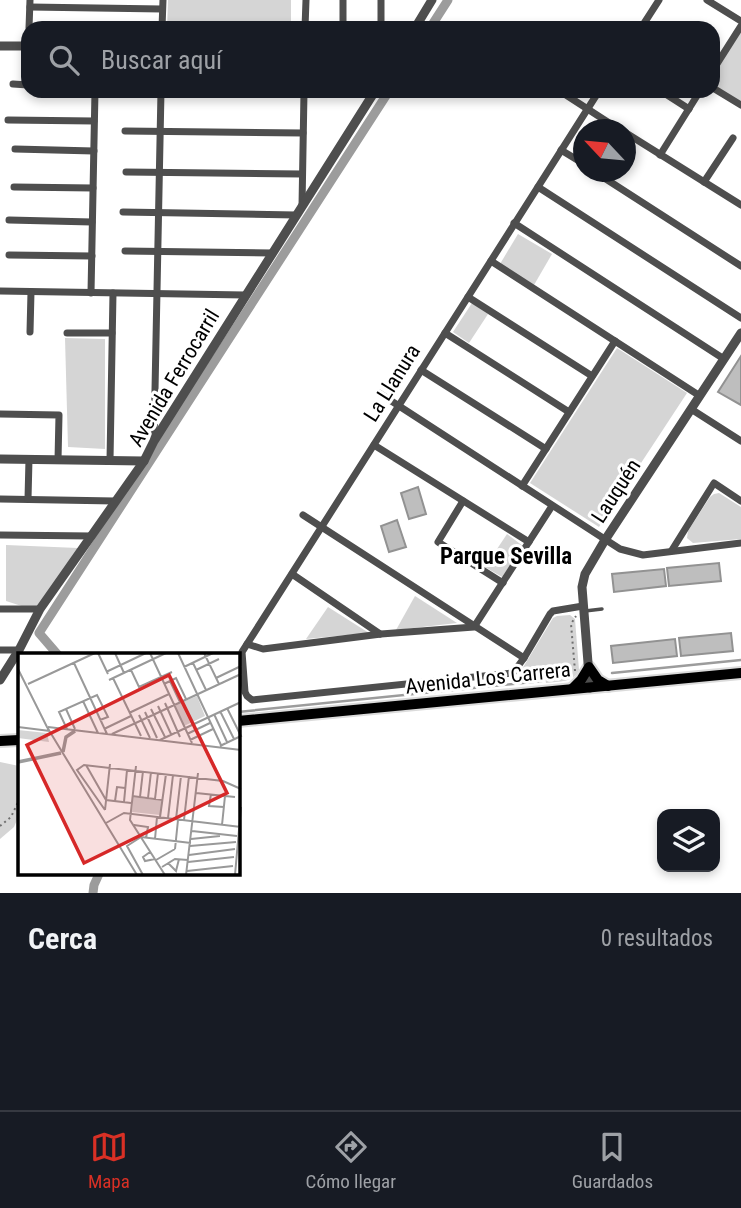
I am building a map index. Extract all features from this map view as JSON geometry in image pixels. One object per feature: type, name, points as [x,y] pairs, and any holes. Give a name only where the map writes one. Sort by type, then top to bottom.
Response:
[{"type":"main road","points":[[574,687],[589,667],[598,680],[608,686]]},
{"type":"main road","name":"Avenida Los Carrera","points":[[240,721],[741,673]]},
{"type":"main road","points":[[0,741],[18,740]]},
{"type":"street","points":[[305,21],[306,0]]},
{"type":"street","points":[[343,0],[343,21]]},
{"type":"street","points":[[381,0],[381,21]]},
{"type":"street","points":[[419,21],[432,0]]},
{"type":"street","points":[[646,21],[659,0]]},
{"type":"street","points":[[708,0],[741,23],[720,56]]},
{"type":"street","points":[[29,21],[30,3],[162,4]]},
{"type":"street","points":[[0,46],[21,46]]},
{"type":"street","points":[[13,84],[21,85]]},
{"type":"street","points":[[720,92],[741,105]]},
{"type":"street","points":[[91,293],[95,98]]},
{"type":"street","points":[[154,441],[161,98]]},
{"type":"street","points":[[123,212],[299,211],[304,98]]},
{"type":"street","name":"Avenida Ferrocarril","points":[[0,680],[40,610],[144,461],[245,295],[371,98]]},
{"type":"street","points":[[571,98],[604,119]]},
{"type":"street","name":"La Llanura","points":[[524,658],[513,673],[251,700],[245,692],[242,652],[594,98]]},
{"type":"street","points":[[672,98],[689,109]]},
{"type":"street","points":[[660,155],[696,98]]},
{"type":"street","points":[[8,120],[94,121]]},
{"type":"street","points":[[125,131],[303,133]]},
{"type":"street","points":[[704,183],[733,138]]},
{"type":"street","points":[[636,140],[741,205]]},
{"type":"street","points":[[15,149],[94,151]]},
{"type":"street","points":[[561,150],[573,158]]},
{"type":"street","points":[[125,172],[302,174]]},
{"type":"street","points":[[611,182],[741,266]]},
{"type":"street","points":[[14,187],[93,188]]},
{"type":"street","points":[[538,187],[741,318]]},
{"type":"street","points":[[9,220],[92,222]]},
{"type":"street","points":[[514,223],[724,359]]},
{"type":"street","points":[[125,251],[272,253]]},
{"type":"street","points":[[9,255],[92,256]]},
{"type":"street","points":[[491,261],[700,396]]},
{"type":"street","points":[[0,291],[245,295]]},
{"type":"street","points":[[30,332],[31,292]]},
{"type":"street","points":[[110,460],[113,293]]},
{"type":"street","points":[[468,297],[592,376]]},
{"type":"street","points":[[67,333],[112,333]]},
{"type":"street","points":[[445,333],[569,412]]},
{"type":"street","name":"Lauquén","points":[[590,688],[583,580],[605,540],[741,333]]},
{"type":"street","points":[[522,486],[615,341]]},
{"type":"street","points":[[421,370],[545,449]]},
{"type":"street","points":[[379,394],[620,549],[643,555],[741,543]]},
{"type":"street","points":[[691,409],[741,441]]},
{"type":"street","points":[[0,414],[59,415],[58,460]]},
{"type":"street","points":[[374,445],[529,542]]},
{"type":"street","points":[[0,459],[144,461]]},
{"type":"street","points":[[28,499],[29,459]]},
{"type":"street","points":[[672,550],[714,483],[741,501]]},
{"type":"street","points":[[0,499],[115,501]]},
{"type":"street","points":[[463,501],[438,542],[503,583]]},
{"type":"street","points":[[474,626],[552,506]]},
{"type":"street","points":[[303,515],[524,658],[552,612],[583,609]]},
{"type":"street","points":[[0,535],[92,536]]},
{"type":"street","points":[[292,574],[381,634]]},
{"type":"street","points":[[0,609],[40,610]]},
{"type":"street","points":[[247,644],[263,649],[381,634],[474,626]]},
{"type":"street","points":[[0,650],[19,650]]},
{"type":"lane","points":[[583,609],[602,610]]},
{"type":"path","points":[[574,687],[570,624],[583,609]]},
{"type":"path","points":[[0,826],[12,817],[18,802]]},
{"type":"shaded area","points":[[168,0],[291,0],[291,21],[167,21]]},
{"type":"shaded area","points":[[741,29],[741,104],[720,90],[720,63]]},
{"type":"shaded area","points":[[518,234],[552,254],[534,285],[500,264]]},
{"type":"shaded area","points":[[472,303],[488,314],[469,343],[453,332]]},
{"type":"shaded area","points":[[65,338],[105,339],[105,449],[68,447]]},
{"type":"shaded area","points":[[617,348],[687,393],[599,527],[530,483]]},
{"type":"shaded area","points":[[719,493],[741,507],[741,539],[693,543],[687,538],[688,531],[710,497]]},
{"type":"shaded area","points":[[507,534],[523,546],[502,577],[485,567]]},
{"type":"shaded area","points":[[6,545],[78,548],[37,611],[6,601]]},
{"type":"shaded area","points":[[415,596],[457,623],[396,630]]},
{"type":"shaded area","points":[[328,607],[369,633],[306,639]]},
{"type":"shaded area","points":[[570,615],[575,619],[579,670],[577,674],[566,681],[546,683],[545,676],[516,679],[553,618]]},
{"type":"shaded area","points":[[0,762],[18,766],[18,817],[14,827],[0,839]]},
{"type":"building","points":[[741,356],[741,405],[718,392]]},
{"type":"building","points":[[418,487],[426,514],[409,519],[401,493]]},
{"type":"building","points":[[397,520],[406,547],[389,552],[381,526]]},
{"type":"building","points":[[719,563],[721,581],[669,586],[667,568]]},
{"type":"building","points":[[664,569],[666,586],[614,592],[612,574]]},
{"type":"building","points":[[731,633],[733,651],[681,656],[679,638]]},
{"type":"building","points":[[675,639],[677,656],[613,663],[611,646]]},
{"type":"waterway","points":[[434,21],[448,0]]},
{"type":"waterway","points":[[56,653],[39,633],[384,98]]},
{"type":"waterway","points":[[612,673],[741,660]]},
{"type":"waterway","points":[[240,712],[542,681]]},
{"type":"waterway","points":[[93,893],[98,876]]},
{"type":"district","name":"Parque Sevilla","points":[[506,556]]}]
